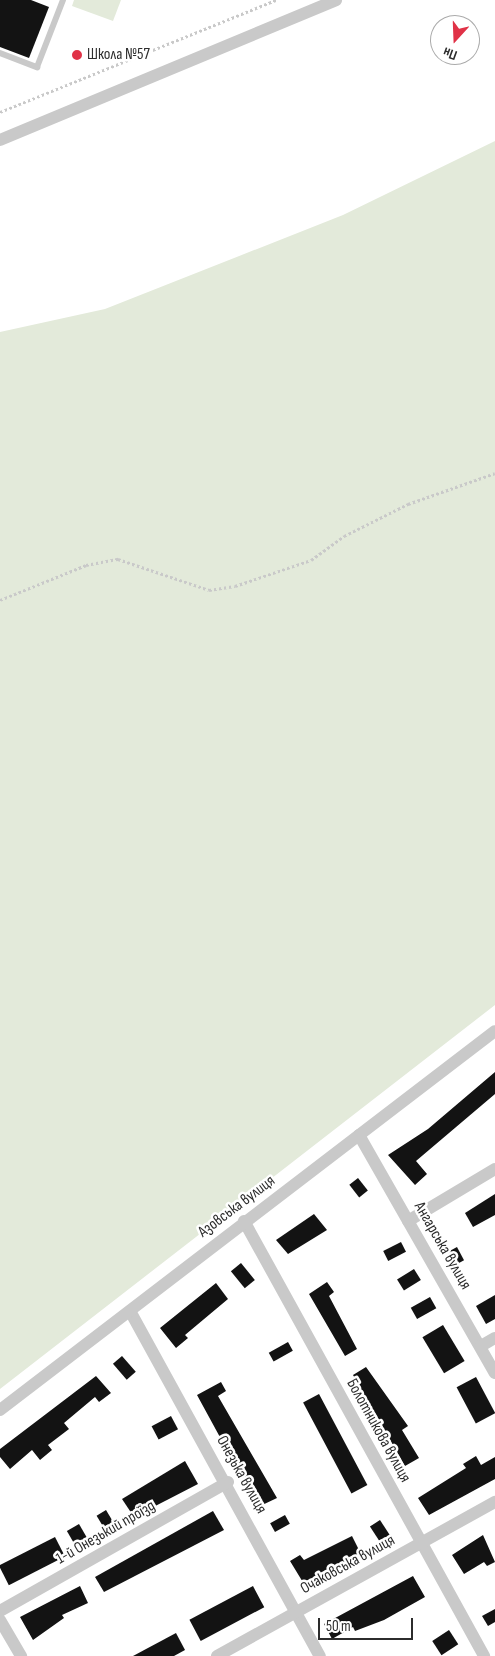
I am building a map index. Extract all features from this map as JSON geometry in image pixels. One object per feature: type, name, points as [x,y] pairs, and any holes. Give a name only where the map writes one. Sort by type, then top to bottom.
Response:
[{"type":"street","points":[[0,140],[332,1]]},
{"type":"street","name":"Азовська вулиця","points":[[0,1410],[244,1221],[359,1136],[495,1031]]},
{"type":"street","name":"Ангарська вулиця","points":[[359,1136],[495,1373]]},
{"type":"street","points":[[408,1221],[495,1169]]},
{"type":"street","name":"Болотникова вулиця","points":[[244,1221],[484,1656]]},
{"type":"street","name":"Онезька вулиця","points":[[130,1311],[228,1482],[295,1613],[320,1656]]},
{"type":"street","points":[[480,1346],[495,1338]]},
{"type":"street","name":"1-й Онезький проїзд","points":[[0,1612],[228,1482]]},
{"type":"street","name":"Очаковська вулиця","points":[[217,1656],[495,1502]]},
{"type":"street","points":[[0,1620],[21,1656]]},
{"type":"lane","points":[[0,53],[37,67],[63,0]]},
{"type":"path","points":[[0,112],[276,0]]},
{"type":"path","points":[[0,600],[86,565],[118,558],[209,590],[235,586],[310,560],[344,536],[408,504],[495,473]]},
{"type":"green space","points":[[74,0],[121,0],[113,21],[72,6]]},
{"type":"green space","points":[[495,141],[495,1005],[0,1389],[0,332],[105,309],[343,215]]},
{"type":"building","points":[[0,0],[31,0],[49,7],[29,58],[0,47]]},
{"type":"building","points":[[495,1072],[495,1094],[416,1161],[427,1174],[415,1185],[388,1155],[428,1129]]},
{"type":"building","points":[[358,1178],[368,1191],[359,1197],[349,1185]]},
{"type":"building","points":[[495,1194],[495,1215],[473,1227],[465,1213]]},
{"type":"building","points":[[314,1214],[327,1230],[288,1254],[276,1240]]},
{"type":"building","points":[[401,1242],[406,1252],[388,1261],[383,1251]]},
{"type":"building","points":[[457,1247],[464,1260],[454,1265],[447,1252]]},
{"type":"building","points":[[241,1263],[255,1280],[245,1288],[231,1271]]},
{"type":"building","points":[[414,1269],[421,1280],[404,1291],[397,1280]]},
{"type":"building","points":[[327,1282],[334,1292],[329,1296],[357,1349],[345,1356],[309,1294]]},
{"type":"building","points":[[216,1283],[228,1299],[185,1335],[188,1338],[176,1348],[160,1328]]},
{"type":"building","points":[[495,1295],[495,1319],[486,1324],[476,1306]]},
{"type":"building","points":[[430,1297],[436,1308],[417,1319],[411,1308]]},
{"type":"building","points":[[443,1325],[465,1361],[444,1373],[422,1337]]},
{"type":"building","points":[[288,1342],[293,1351],[274,1361],[269,1353]]},
{"type":"building","points":[[122,1356],[136,1372],[127,1380],[113,1364]]},
{"type":"building","points":[[366,1367],[408,1426],[402,1430],[419,1458],[405,1466],[353,1375]]},
{"type":"building","points":[[96,1376],[111,1393],[99,1402],[95,1397],[64,1423],[69,1429],[48,1445],[52,1450],[40,1460],[32,1450],[10,1469],[0,1457],[0,1449]]},
{"type":"building","points":[[476,1377],[495,1413],[476,1424],[457,1387]]},
{"type":"building","points":[[221,1382],[226,1391],[218,1396],[277,1498],[258,1507],[197,1395]]},
{"type":"building","points":[[319,1394],[367,1485],[351,1493],[303,1402]]},
{"type":"building","points":[[171,1416],[178,1429],[159,1440],[152,1426]]},
{"type":"building","points":[[476,1456],[481,1465],[495,1457],[495,1479],[429,1515],[418,1498],[466,1468],[463,1464]]},
{"type":"building","points":[[185,1461],[198,1484],[134,1517],[122,1499]]},
{"type":"building","points":[[106,1510],[117,1528],[107,1534],[97,1516]]},
{"type":"building","points":[[213,1511],[224,1530],[104,1592],[95,1577]]},
{"type":"building","points":[[285,1515],[290,1524],[275,1532],[270,1523]]},
{"type":"building","points":[[380,1520],[391,1537],[381,1543],[370,1527]]},
{"type":"building","points":[[79,1524],[89,1541],[77,1548],[67,1531]]},
{"type":"building","points":[[483,1535],[495,1562],[487,1566],[484,1562],[464,1574],[452,1555]]},
{"type":"building","points":[[352,1536],[361,1554],[304,1584],[290,1561],[300,1555],[304,1560]]},
{"type":"building","points":[[55,1537],[65,1557],[9,1585],[0,1565]]},
{"type":"building","points":[[413,1576],[425,1597],[384,1620],[355,1631],[353,1627],[332,1639],[324,1624]]},
{"type":"building","points":[[80,1586],[88,1603],[62,1615],[64,1618],[33,1640],[20,1617]]},
{"type":"building","points":[[253,1586],[264,1607],[201,1641],[189,1620]]},
{"type":"building","points":[[495,1609],[495,1622],[488,1626],[482,1616]]},
{"type":"building","points":[[449,1630],[458,1644],[441,1655],[432,1641]]},
{"type":"building","points":[[176,1633],[185,1650],[174,1656],[133,1656]]},
{"type":"place","name":"Школа №57","points":[[77,55]]}]
